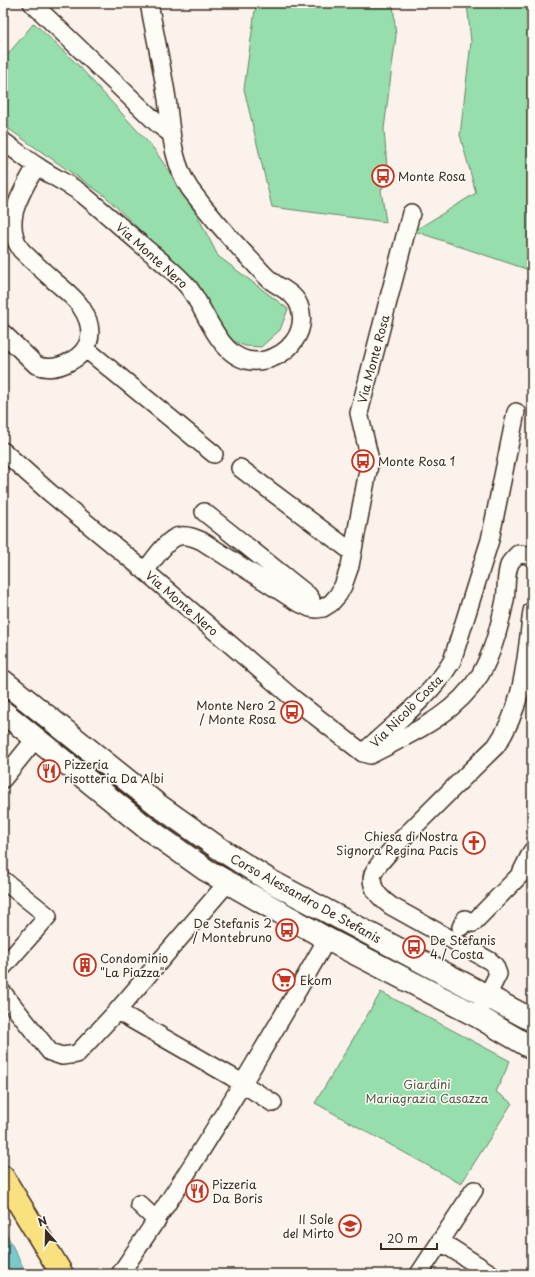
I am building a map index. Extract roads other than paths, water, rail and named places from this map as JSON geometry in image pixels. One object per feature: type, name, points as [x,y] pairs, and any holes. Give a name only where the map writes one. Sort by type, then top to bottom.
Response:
[{"type":"main road","name":"Corso Alessandro De Stefanis","points":[[3,681],[158,805],[220,849],[272,882],[532,1020]]},
{"type":"main road","name":"Corso Alessandro De Stefanis","points":[[3,712],[144,826],[206,870],[327,939],[477,1016],[532,1048]]},
{"type":"main road","points":[[3,1177],[62,1274]]},
{"type":"street","points":[[32,3],[159,125],[171,134]]},
{"type":"street","name":"Via Monte Nero","points":[[3,141],[36,166],[79,192],[162,262],[189,288],[220,339],[233,354],[241,359],[261,361],[271,359],[290,347],[300,329],[301,310],[298,301],[283,288],[270,280],[217,222],[190,188],[177,162],[149,3]]},
{"type":"street","points":[[3,333],[36,365],[42,368],[50,368],[68,363],[77,358],[86,349],[89,342],[90,330],[81,306],[21,250],[15,242],[12,223],[14,213],[17,203],[36,166]]},
{"type":"street","name":"Via Monte Rosa","points":[[310,608],[323,608],[338,596],[350,566],[370,460],[359,413],[411,213]]},
{"type":"street","points":[[86,349],[214,454]]},
{"type":"street","name":"Via Nicolò Costa","points":[[363,753],[408,712],[434,685],[452,660],[490,540],[516,412]]},
{"type":"street","name":"Via Monte Nero","points":[[3,451],[49,492],[145,571],[295,700],[363,753]]},
{"type":"street","points":[[240,468],[352,552]]},
{"type":"street","points":[[145,571],[169,541],[179,536],[189,536],[202,540],[297,602],[310,608],[311,599],[308,595],[204,512]]},
{"type":"street","name":"Via Nicolò Costa","points":[[363,753],[370,755],[431,724],[466,693],[480,674],[495,639],[505,599],[508,569],[511,562],[518,554],[528,555],[532,558]]},
{"type":"street","points":[[477,1016],[498,974],[495,966],[490,961],[382,900],[375,892],[373,874],[377,866],[398,843],[496,746],[509,725],[527,685],[532,611]]},
{"type":"street","points":[[3,779],[36,738]]},
{"type":"street","points":[[460,927],[465,919],[474,923],[520,875],[532,851]]},
{"type":"street","points":[[3,880],[48,916],[3,967]]},
{"type":"street","points":[[3,993],[50,1052],[62,1056],[77,1054],[117,1011],[228,882]]},
{"type":"street","points":[[120,1274],[157,1221],[273,1035],[327,939]]},
{"type":"street","points":[[117,1011],[273,1103]]},
{"type":"street","points":[[419,1274],[474,1190]]},
{"type":"street","points":[[138,1204],[157,1221]]},
{"type":"street","points":[[440,1241],[491,1274]]},
{"type":"water","points":[[3,1227],[25,1271],[28,1274],[3,1274]]},
{"type":"place","name":"Monte Rosa","points":[[383,176]]},
{"type":"place","name":"Monte Rosa 1","points":[[363,461]]},
{"type":"place","name":"Monte Nero 2 / Monte Rosa","points":[[292,712]]},
{"type":"place","name":"Pizzeria risotteria Da Albi","points":[[49,771]]},
{"type":"place","name":"Chiesa di Nostra Signora Regina Pacis","points":[[474,843]]},
{"type":"place","name":"De Stefanis 2 / Montebruno","points":[[287,930]]},
{"type":"place","name":"De Stefanis 4 / Costa","points":[[414,947]]},
{"type":"place","name":"Condominio \"La Piazza\"","points":[[85,965]]},
{"type":"place","name":"Ekom","points":[[284,980]]},
{"type":"place","name":"Pizzeria Da Boris","points":[[197,1191]]},
{"type":"place","name":"Il Sole del Mirto","points":[[350,1226]]},
{"type":"park label","name":"Giardini Mariagrazia Casazza","points":[[427,1091]]}]
